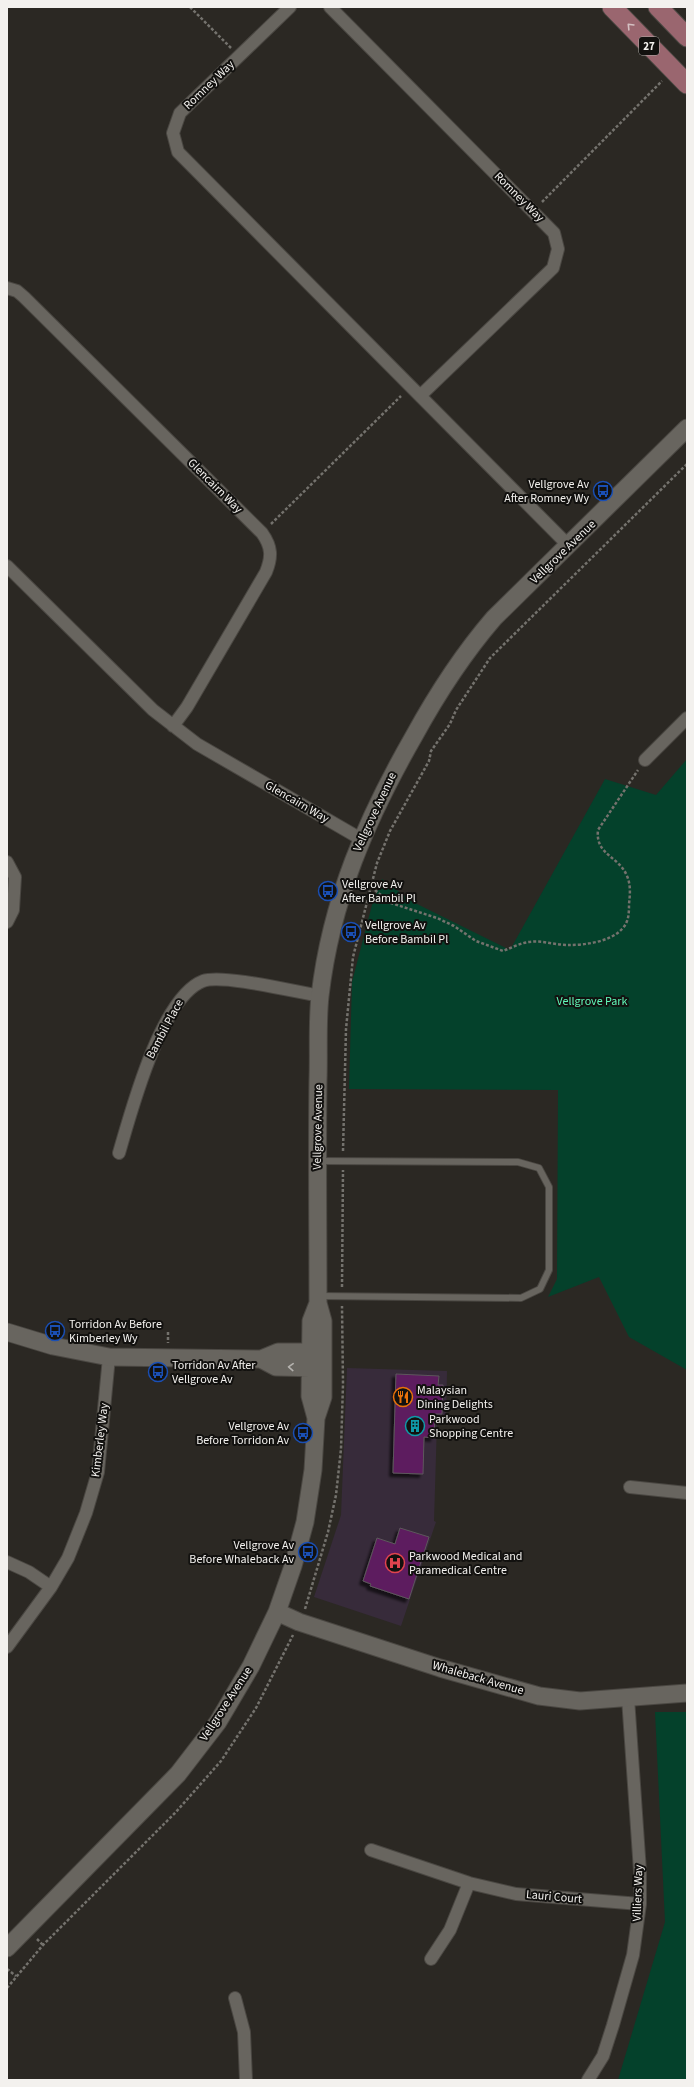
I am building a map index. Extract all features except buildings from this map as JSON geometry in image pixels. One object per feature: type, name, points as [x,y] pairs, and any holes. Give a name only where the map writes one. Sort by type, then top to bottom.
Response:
[{"type":"main road","name":"27","points":[[612,7],[687,84]]},
{"type":"main road","points":[[658,7],[687,37]]},
{"type":"street","name":"Romney Way","points":[[290,7],[180,113],[173,133],[178,152],[421,395],[569,546]]},
{"type":"street","name":"Romney Way","points":[[330,7],[554,232],[558,249],[553,268],[421,395]]},
{"type":"street","name":"Glencairn Way","points":[[7,288],[17,291],[24,297],[262,533],[268,542],[271,550],[270,561],[266,572],[187,707],[173,726]]},
{"type":"street","name":"Vellgrove Avenue","points":[[7,1948],[178,1774],[218,1722],[251,1666],[277,1612],[293,1566],[305,1522],[314,1470],[316,1418],[323,1396],[317,1360],[323,1321],[318,1300],[317,1162],[320,996],[331,936],[343,890],[360,839],[394,771],[423,719],[473,642],[494,618],[569,546],[687,428]]},
{"type":"street","name":"Glencairn Way","points":[[7,566],[153,710],[173,726],[197,744],[360,839]]},
{"type":"street","points":[[645,760],[687,718]]},
{"type":"street","points":[[7,862],[15,877],[13,910],[7,922]]},
{"type":"street","name":"Bambil Place","points":[[118,1153],[147,1062],[159,1037],[185,992],[203,981],[225,979],[320,996]]},
{"type":"street","points":[[7,1332],[53,1346],[109,1357],[261,1359],[276,1367],[317,1360]]},
{"type":"street","name":"Kimberley Way","points":[[7,1647],[51,1587],[68,1558],[86,1513],[98,1472],[109,1357]]},
{"type":"street","points":[[630,1487],[687,1493]]},
{"type":"street","points":[[7,1562],[29,1572],[51,1587]]},
{"type":"street","name":"Whaleback Avenue","points":[[277,1612],[299,1622],[440,1668],[539,1696],[580,1701],[687,1693]]},
{"type":"street","name":"Villiers Way","points":[[588,2080],[603,2056],[613,2025],[633,1955],[640,1904],[640,1871],[628,1698]]},
{"type":"street","name":"Lauri Court","points":[[371,1850],[469,1883],[516,1894],[640,1904]]},
{"type":"street","points":[[431,1959],[450,1930],[469,1883]]},
{"type":"street","points":[[235,1998],[244,2032],[246,2080]]},
{"type":"lane","points":[[317,1162],[518,1162],[539,1168],[549,1187],[549,1270],[540,1289],[521,1298],[342,1296],[318,1300]]},
{"type":"path","points":[[190,7],[239,57]]},
{"type":"path","points":[[533,211],[662,82]]},
{"type":"path","points":[[262,533],[411,386]]},
{"type":"path","points":[[7,1988],[43,1945],[175,1813],[221,1761],[256,1708],[308,1603],[326,1539],[336,1494],[341,1449],[343,1384],[343,1161],[346,1029],[352,957],[370,887],[390,831],[429,761],[431,751],[450,724],[456,710],[490,658],[687,464]]},
{"type":"path","points":[[370,887],[391,903],[437,918],[454,926],[476,940],[503,951],[527,942],[542,941],[567,945],[604,940],[617,934],[626,925],[629,914],[630,887],[627,876],[620,865],[599,846],[598,830],[645,760]]},
{"type":"path","points":[[7,1969],[16,1976]]},
{"type":"shaded area","points":[[347,1368],[447,1371],[446,1423],[437,1423],[434,1521],[436,1522],[401,1626],[314,1597],[341,1515]]},
{"type":"green space","name":"Vellgrove Park","points":[[687,759],[687,1370],[629,1337],[599,1277],[548,1297],[557,1279],[558,1090],[349,1089],[352,982],[372,905],[382,879],[413,902],[510,950],[605,779],[656,795]]},
{"type":"green space","points":[[655,1712],[687,1712],[687,2080],[618,2080],[665,1922]]},
{"type":"place","name":"Vellgrove Av After Romney Wy","points":[[603,491]]},
{"type":"place","name":"Vellgrove Av After Bambil Pl","points":[[328,891]]},
{"type":"place","name":"Vellgrove Av Before Bambil Pl","points":[[351,932]]},
{"type":"place","name":"Torridon Av Before Kimberley Wy","points":[[55,1331]]},
{"type":"place","name":"Torridon Av After Vellgrove Av","points":[[158,1372]]},
{"type":"place","name":"Malaysian Dining Delights","points":[[403,1397]]},
{"type":"place","name":"Parkwood Shopping Centre","points":[[415,1426]]},
{"type":"place","name":"Vellgrove Av Before Torridon Av","points":[[303,1433]]},
{"type":"place","name":"Vellgrove Av Before Whaleback Av","points":[[308,1552]]},
{"type":"place","name":"Parkwood Medical and Paramedical Centre","points":[[395,1563]]}]
